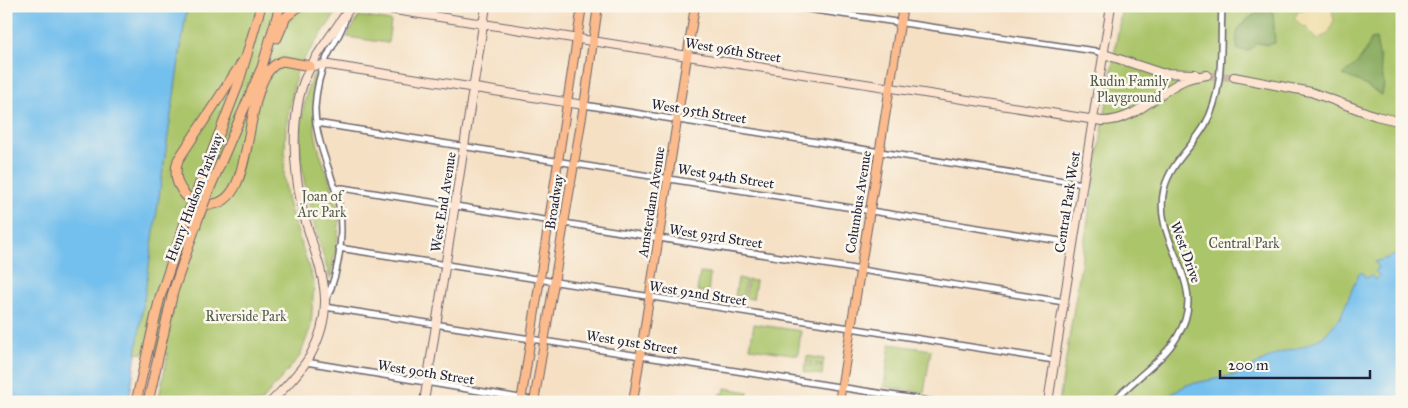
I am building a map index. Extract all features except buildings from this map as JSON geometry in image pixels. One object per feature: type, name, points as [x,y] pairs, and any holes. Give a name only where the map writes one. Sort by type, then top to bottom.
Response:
[{"type":"highway","name":"Henry Hudson Parkway","points":[[136,402],[160,297],[247,55],[261,6]]},
{"type":"highway","name":"Henry Hudson Parkway","points":[[148,402],[171,301],[199,216],[262,67],[280,6]]},
{"type":"highway","points":[[262,67],[286,17],[299,6]]},
{"type":"highway","points":[[247,55],[178,160],[176,171],[179,186],[186,196],[196,202],[216,204],[227,197],[233,190],[242,163],[260,89],[269,69],[283,61],[310,66]]},
{"type":"main road","name":"West 96th Street","points":[[369,6],[1093,120],[1110,121],[1126,118],[1178,83],[1189,78],[1209,76],[1161,73],[1104,54]]},
{"type":"main road","name":"West End Avenue","points":[[424,402],[486,6]]},
{"type":"main road","name":"Broadway","points":[[521,400],[582,6]]},
{"type":"main road","name":"Broadway","points":[[534,401],[584,105],[598,6]]},
{"type":"main road","name":"Amsterdam Avenue","points":[[633,402],[695,6]]},
{"type":"main road","name":"Columbus Avenue","points":[[839,402],[903,6]]},
{"type":"main road","name":"Central Park West","points":[[1048,402],[1111,6]]},
{"type":"main road","points":[[271,402],[306,362],[319,336],[326,304],[323,274],[302,205],[295,162],[298,108],[302,88],[310,66],[349,9]]},
{"type":"main road","name":"West 95th Street","points":[[310,66],[324,65],[584,105]]},
{"type":"main road","points":[[1234,77],[1302,90],[1376,116],[1402,122]]},
{"type":"street","points":[[787,6],[900,24],[952,28],[1104,54]]},
{"type":"street","name":"West Drive","points":[[1113,402],[1170,348],[1184,324],[1189,302],[1187,284],[1166,233],[1162,201],[1172,168],[1199,134],[1213,107],[1221,69],[1222,6]]},
{"type":"street","points":[[326,304],[332,287],[339,248],[341,214],[316,124],[317,93],[324,65],[344,27],[349,9]]},
{"type":"street","name":"West 95th Street","points":[[584,105],[1083,184]]},
{"type":"street","name":"West 94th Street","points":[[316,124],[1073,243]]},
{"type":"street","name":"West 93rd Street","points":[[335,189],[342,188],[549,220],[1064,302]]},
{"type":"street","name":"West 92nd Street","points":[[339,248],[1054,360]]},
{"type":"street","name":"West 91st Street","points":[[326,304],[935,402]]},
{"type":"street","name":"West 90th Street","points":[[306,362],[521,400],[544,402]]},
{"type":"green space","name":"Riverside Park","points":[[187,6],[341,6],[297,69],[286,126],[284,178],[288,202],[314,284],[311,326],[300,356],[261,402],[158,402],[168,354],[135,353]]},
{"type":"green space","name":"Central Park","points":[[1122,6],[1402,6],[1402,402],[1059,402]]},
{"type":"green space","points":[[1264,6],[1269,6],[1273,13],[1275,43],[1268,45],[1257,43],[1249,51],[1238,50],[1236,41],[1239,29],[1242,24]]},
{"type":"green space","points":[[359,16],[391,21],[388,43],[347,37]]},
{"type":"green space","points":[[1376,38],[1384,84],[1382,95],[1358,81],[1343,75],[1360,59],[1371,39]]},
{"type":"green space","name":"Joan of Arc Park","points":[[319,72],[314,121],[316,137],[338,207],[339,218],[330,279],[309,204],[301,154],[304,103],[312,77],[314,73]]},
{"type":"green space","points":[[700,273],[710,274],[708,293],[697,291]]},
{"type":"green space","points":[[738,278],[746,280],[743,297],[735,296]]},
{"type":"green space","points":[[748,280],[756,281],[753,299],[745,298]]},
{"type":"green space","points":[[754,324],[801,331],[798,355],[750,348]]},
{"type":"green space","points":[[890,344],[931,350],[924,393],[884,387]]},
{"type":"green space","points":[[807,356],[824,359],[823,365],[806,362]]},
{"type":"green space","points":[[805,364],[823,367],[822,375],[804,372]]},
{"type":"green space","points":[[725,388],[748,392],[747,402],[719,402],[721,393],[724,394]]},
{"type":"sand","points":[[1312,6],[1331,6],[1334,20],[1329,33],[1316,40],[1306,26],[1303,27],[1294,18],[1299,11]]},
{"type":"water","points":[[6,6],[187,6],[129,402],[6,402]]},
{"type":"water","points":[[1402,253],[1402,402],[1159,402],[1186,385],[1239,374],[1276,354],[1304,346],[1323,337],[1340,318],[1358,275],[1362,272],[1366,278],[1371,275],[1374,279],[1377,279],[1379,276],[1375,271],[1379,268],[1375,262]]},
{"type":"tunnel","points":[[1211,76],[1234,77]]},
{"type":"park label","name":"Rudin Family Playground","points":[[1129,89]]}]
